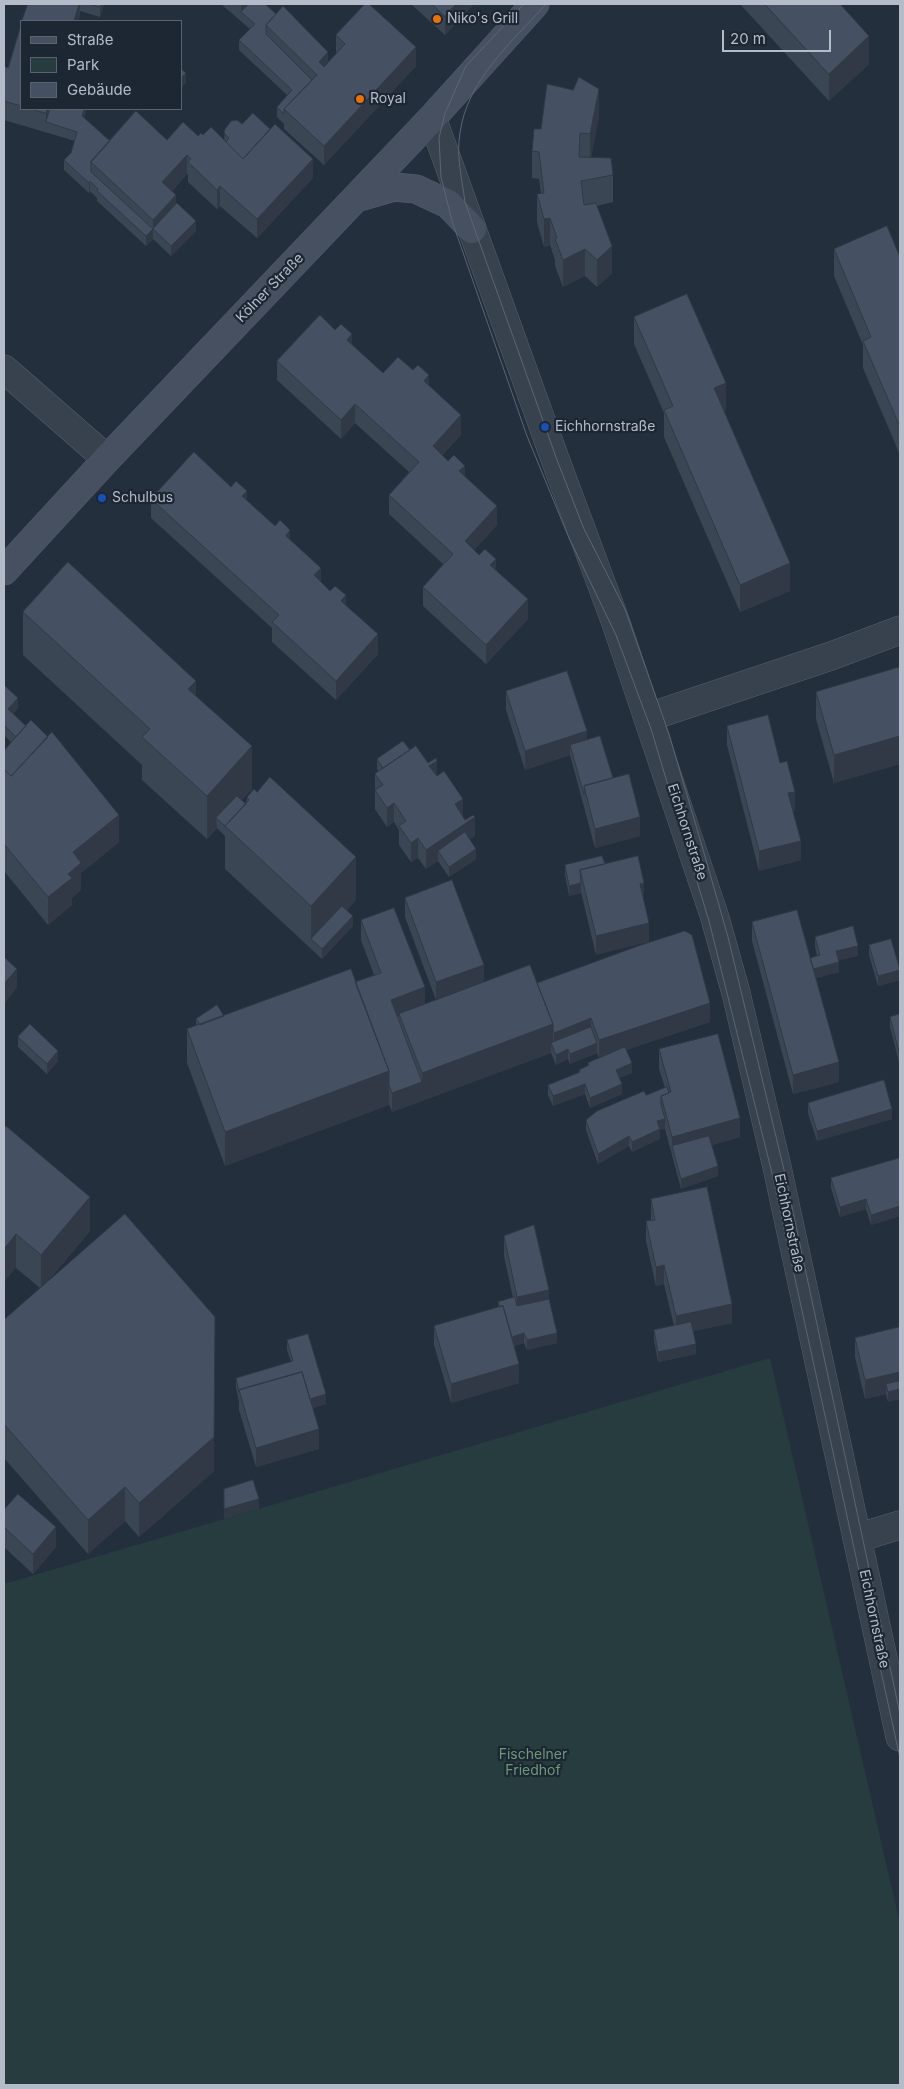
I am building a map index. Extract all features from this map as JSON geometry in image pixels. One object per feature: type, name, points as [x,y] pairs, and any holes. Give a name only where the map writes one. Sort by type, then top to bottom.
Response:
[{"type":"main road","name":"Kölner Straße","points":[[4,571],[107,459],[432,118],[535,4]]},
{"type":"main road","points":[[355,199],[394,187],[416,189],[448,204],[472,229]]},
{"type":"street","name":"Eichhornstraße","points":[[432,118],[649,717],[715,918],[736,993],[777,1167],[900,1737]]},
{"type":"street","points":[[4,369],[107,459]]},
{"type":"street","points":[[649,717],[831,656],[900,630]]},
{"type":"street","points":[[857,1538],[900,1525]]},
{"type":"green space","name":"Fischelner Friedhof","points":[[770,1358],[900,1924],[900,2085],[4,2085],[4,1584]]},
{"type":"building","points":[[28,4],[79,4],[74,20],[22,20]]},
{"type":"building","points":[[90,4],[101,4],[100,7]]},
{"type":"building","points":[[249,4],[265,4],[276,14],[266,25],[266,34],[312,80],[284,109],[284,114],[277,107],[292,90],[239,40],[255,24],[241,12]]},
{"type":"building","points":[[365,4],[369,4],[416,47],[324,146],[284,109],[317,75],[266,25],[283,6],[328,52],[319,62],[324,67],[345,44],[336,35]]},
{"type":"building","points":[[432,4],[456,4],[445,16]]},
{"type":"building","points":[[765,4],[840,4],[869,36],[829,74]]},
{"type":"building","points":[[20,28],[20,106],[4,101],[4,66],[8,68]]},
{"type":"building","points":[[579,77],[599,89],[590,134],[580,133],[579,157],[611,158],[613,175],[581,181],[584,205],[596,203],[612,246],[597,260],[585,249],[563,260],[550,218],[544,219],[537,194],[544,193],[539,152],[532,151],[534,129],[541,129],[547,84],[573,90]]},
{"type":"building","points":[[35,110],[47,110],[46,113]]},
{"type":"building","points":[[50,110],[84,110],[82,116],[110,141],[91,162],[91,172],[153,229],[146,236],[97,191],[98,189],[90,181],[89,183],[64,160],[71,153],[77,132],[46,122]]},
{"type":"building","points":[[136,111],[167,140],[183,122],[198,136],[201,133],[203,135],[211,127],[243,159],[275,124],[313,159],[257,219],[220,186],[217,190],[188,162],[191,159],[187,155],[162,182],[176,195],[153,220],[91,162]]},
{"type":"building","points":[[253,113],[270,129],[243,159],[226,142],[229,138],[224,133],[231,121],[237,120],[242,124]]},
{"type":"building","points":[[177,203],[196,221],[171,246],[153,229]]},
{"type":"building","points":[[887,226],[900,257],[900,427],[863,341],[871,337],[834,249]]},
{"type":"building","points":[[687,294],[726,383],[714,388],[790,563],[740,585],[664,410],[673,406],[634,317]]},
{"type":"building","points":[[320,315],[335,330],[341,324],[352,334],[347,340],[383,373],[398,357],[413,370],[418,365],[429,375],[424,381],[461,415],[433,446],[448,461],[454,455],[465,466],[459,471],[497,506],[465,541],[479,555],[485,549],[496,559],[490,565],[528,599],[486,645],[423,587],[453,554],[389,495],[419,462],[355,404],[341,420],[277,361]]},
{"type":"building","points":[[194,452],[231,487],[236,481],[247,491],[242,496],[275,526],[280,520],[290,530],[286,536],[321,568],[314,575],[330,591],[335,586],[346,595],[341,601],[378,634],[336,681],[272,622],[279,615],[151,499]]},
{"type":"building","points":[[68,562],[196,681],[188,689],[252,746],[207,796],[142,737],[150,729],[23,612]]},
{"type":"building","points":[[900,667],[900,736],[834,755],[816,692]]},
{"type":"building","points":[[567,671],[587,731],[525,751],[506,691]]},
{"type":"building","points":[[4,685],[18,698],[8,709],[26,726],[16,737],[4,725]]},
{"type":"building","points":[[768,715],[780,763],[787,761],[795,792],[788,793],[801,841],[759,851],[727,726]]},
{"type":"building","points":[[31,720],[48,737],[11,776],[4,769],[4,751]]},
{"type":"building","points":[[52,732],[119,815],[73,852],[81,863],[68,874],[72,878],[48,897],[4,844],[4,769],[11,776]]},
{"type":"building","points":[[600,736],[613,778],[584,786],[584,795],[570,745]]},
{"type":"building","points":[[403,741],[410,750],[383,768],[377,759]]},
{"type":"building","points":[[416,746],[428,763],[436,758],[437,761],[429,766],[437,776],[444,771],[463,799],[455,804],[465,820],[473,815],[475,817],[426,850],[418,838],[411,843],[399,826],[406,821],[394,803],[387,808],[375,790],[383,785],[375,774]]},
{"type":"building","points":[[629,774],[640,817],[595,829],[584,786]]},
{"type":"building","points":[[270,777],[356,857],[311,906],[225,826],[249,800],[247,797],[254,789],[257,792]]},
{"type":"building","points":[[237,796],[246,804],[225,826],[216,818]]},
{"type":"building","points":[[465,832],[476,849],[449,867],[438,851]]},
{"type":"building","points":[[602,856],[605,864],[580,870],[581,883],[569,886],[565,865]]},
{"type":"building","points":[[638,856],[644,883],[640,884],[649,923],[596,936],[580,870]]},
{"type":"building","points":[[452,880],[484,965],[436,982],[405,898]]},
{"type":"building","points":[[342,906],[353,916],[322,949],[311,939]]},
{"type":"building","points":[[394,908],[425,987],[391,1000],[422,1082],[392,1093],[389,1085],[389,1071],[355,982],[381,973],[361,920]]},
{"type":"building","points":[[797,910],[839,1062],[793,1075],[752,922]]},
{"type":"building","points":[[853,926],[858,946],[836,951],[839,962],[813,969],[810,958],[820,955],[815,937]]},
{"type":"building","points":[[685,931],[692,935],[710,1003],[599,1040],[591,1018],[554,1033],[553,1024],[537,983]]},
{"type":"building","points":[[891,939],[900,970],[878,976],[869,945]]},
{"type":"building","points":[[4,957],[17,969],[4,984]]},
{"type":"building","points":[[530,965],[553,1024],[422,1073],[399,1014]]},
{"type":"building","points":[[351,969],[389,1071],[225,1132],[187,1029]]},
{"type":"building","points":[[217,1005],[224,1016],[200,1025],[196,1019]]},
{"type":"building","points":[[900,1014],[900,1052],[899,1052],[890,1017]]},
{"type":"building","points":[[30,1024],[58,1051],[47,1064],[18,1037]]},
{"type":"building","points":[[591,1027],[597,1043],[570,1054],[568,1049],[556,1055],[551,1043]]},
{"type":"building","points":[[718,1034],[740,1118],[672,1137],[661,1096],[671,1092],[659,1049]]},
{"type":"building","points":[[625,1047],[632,1063],[616,1070],[622,1084],[590,1098],[585,1084],[553,1096],[548,1085],[580,1072],[579,1070],[589,1065],[588,1063]]},
{"type":"building","points":[[884,1080],[892,1109],[817,1131],[808,1103]]},
{"type":"building","points":[[667,1087],[669,1093],[661,1096],[661,1105],[665,1119],[657,1121],[660,1129],[632,1142],[629,1136],[598,1154],[586,1120],[597,1111],[644,1091],[646,1095]]},
{"type":"building","points":[[6,1126],[90,1197],[41,1255],[16,1234],[4,1249],[4,1129]]},
{"type":"building","points":[[709,1136],[718,1166],[681,1179],[672,1146]]},
{"type":"building","points":[[900,1158],[900,1206],[871,1215],[866,1199],[840,1207],[831,1178]]},
{"type":"building","points":[[707,1187],[732,1304],[676,1316],[664,1265],[656,1267],[646,1221],[655,1220],[651,1199]]},
{"type":"building","points":[[125,1214],[215,1317],[214,1437],[139,1503],[125,1487],[88,1520],[4,1424],[4,1320]]},
{"type":"building","points":[[534,1225],[549,1290],[517,1297],[504,1236]]},
{"type":"building","points":[[515,1297],[517,1306],[549,1299],[557,1333],[527,1340],[524,1333],[512,1337],[503,1306],[500,1307],[498,1302]]},
{"type":"building","points":[[503,1306],[519,1364],[451,1384],[434,1326]]},
{"type":"building","points":[[691,1322],[696,1344],[658,1352],[654,1330]]},
{"type":"building","points":[[900,1327],[900,1372],[865,1380],[855,1338]]},
{"type":"building","points":[[308,1334],[326,1394],[310,1399],[302,1372],[239,1390],[239,1392],[236,1378],[293,1361],[287,1340]]},
{"type":"building","points":[[302,1372],[319,1429],[256,1448],[239,1390]]},
{"type":"building","points":[[900,1381],[900,1389],[888,1392],[886,1384]]},
{"type":"building","points":[[253,1480],[259,1499],[224,1509],[224,1489]]},
{"type":"building","points":[[18,1494],[56,1527],[33,1554],[4,1527],[4,1510]]},
{"type":"tram line","points":[[524,4],[466,66],[445,113],[439,138],[441,177],[452,221],[527,436],[569,538],[616,635],[651,729],[709,921],[771,1169],[900,1758]]},
{"type":"tram line","points":[[546,4],[481,79],[464,114],[459,150],[465,202],[557,460],[584,529],[625,609],[669,734],[702,846],[728,937],[785,1174],[900,1714]]},
{"type":"place","name":"Niko's Grill","points":[[437,19]]},
{"type":"place","name":"Royal","points":[[360,99]]},
{"type":"place","name":"Eichhornstraße","points":[[545,427]]},
{"type":"place","name":"Schulbus","points":[[102,498]]}]
